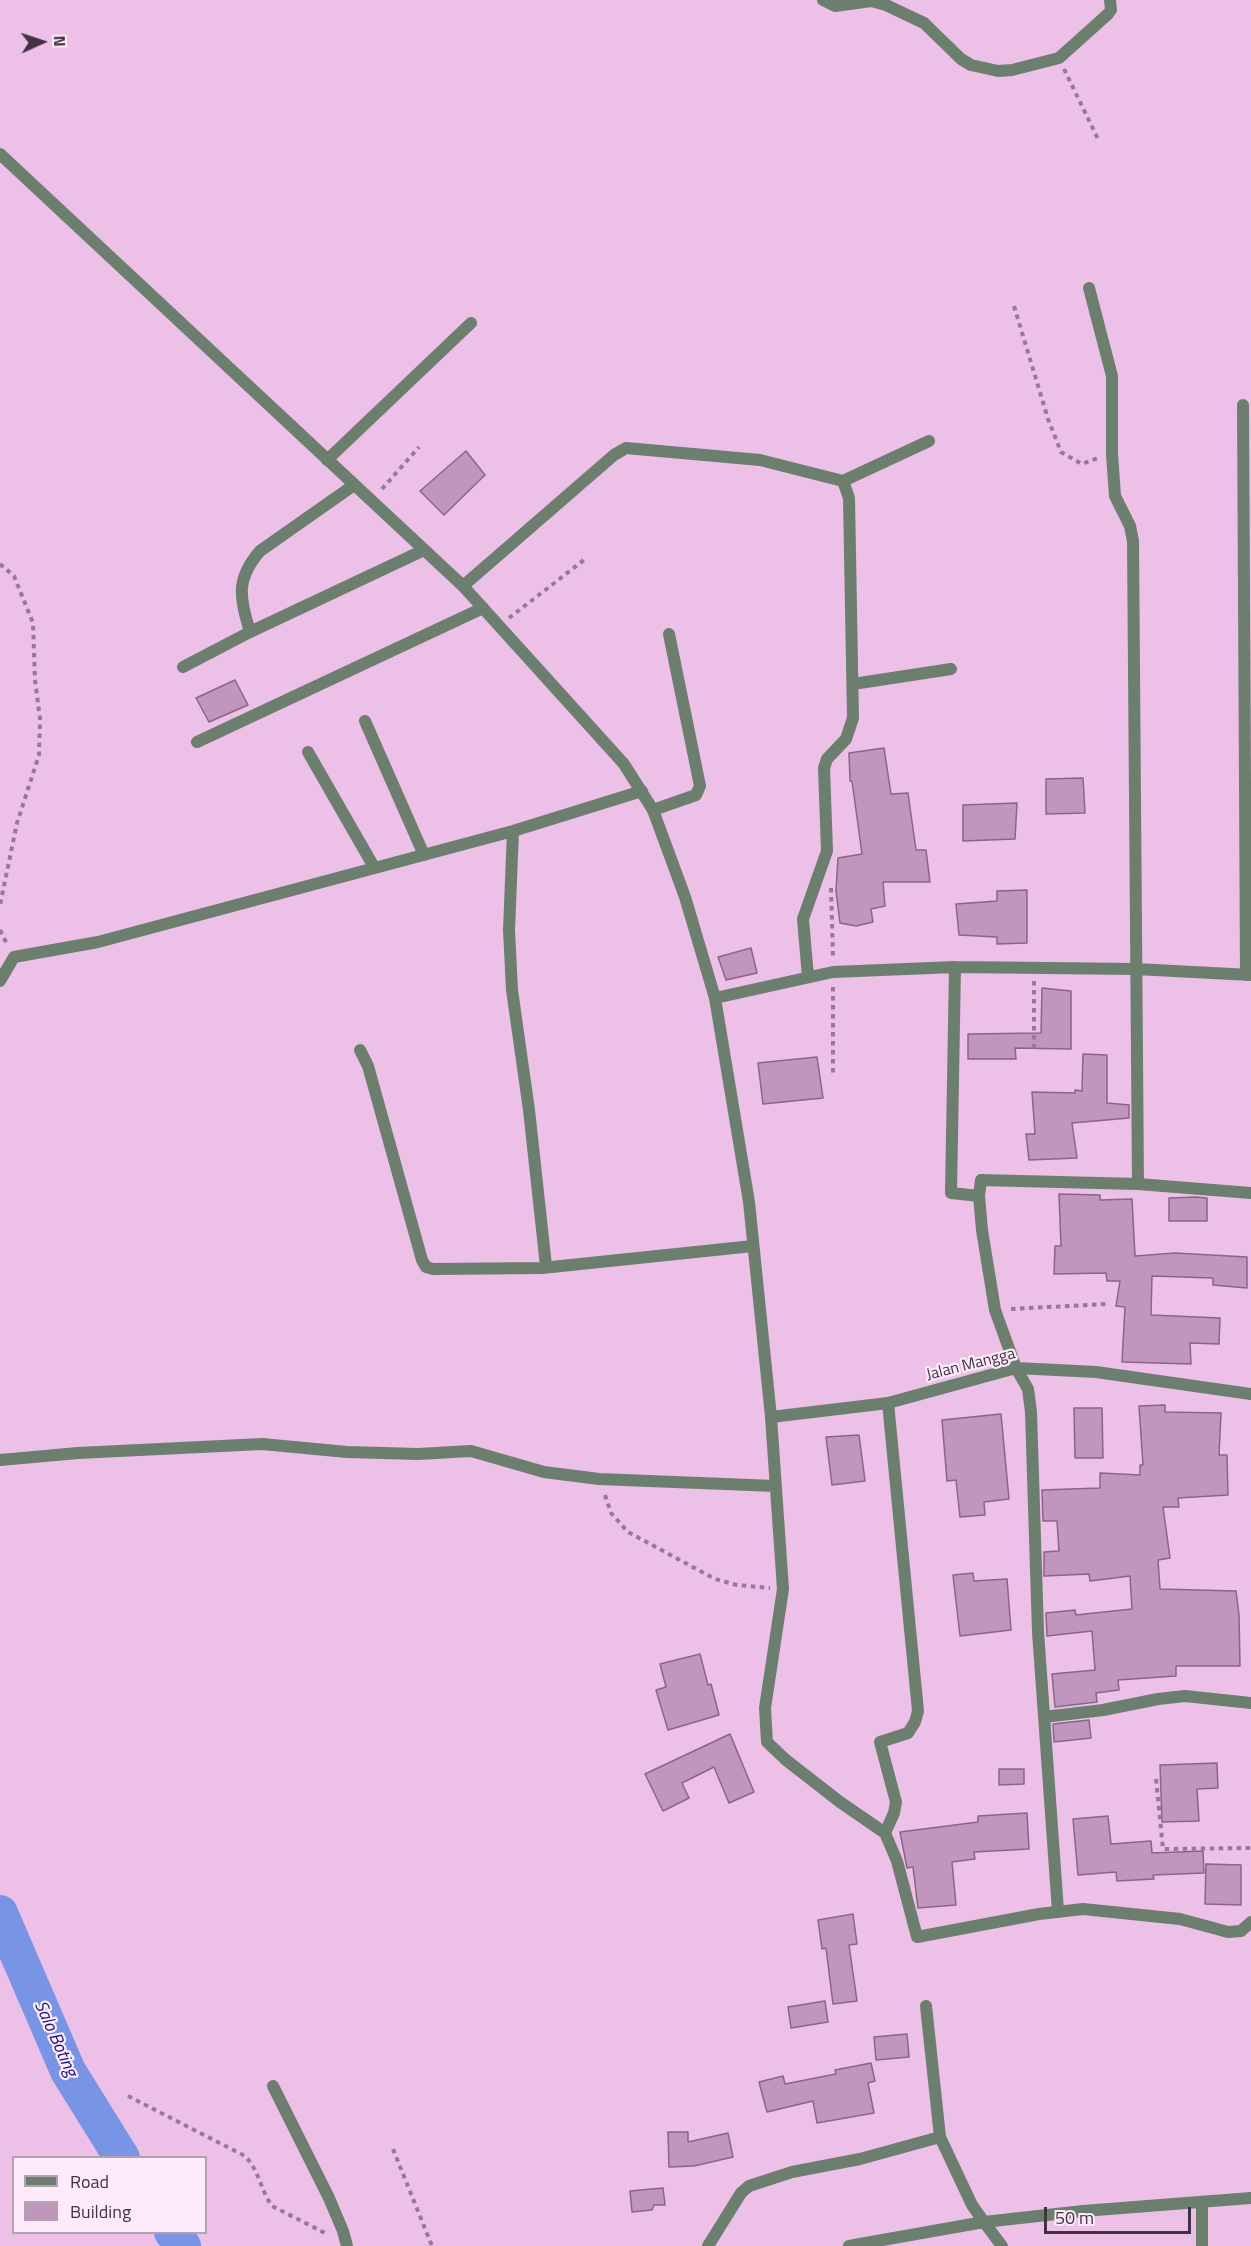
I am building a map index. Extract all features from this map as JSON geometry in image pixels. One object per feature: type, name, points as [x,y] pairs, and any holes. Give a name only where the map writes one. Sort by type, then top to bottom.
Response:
[{"type":"street","points":[[823,0],[835,6],[871,1],[886,5],[924,23],[962,59],[982,68],[998,71],[1012,70],[1059,58],[1108,14],[1111,10],[1110,0]]},
{"type":"street","points":[[0,154],[463,586],[624,764],[653,810],[685,897],[715,998],[748,1202],[771,1417],[783,1589],[765,1708],[767,1742],[804,1774],[885,1833],[903,1882],[917,1937],[1058,1911],[1100,1909],[1180,1919],[1228,1932],[1241,1931],[1251,1922]]},
{"type":"street","points":[[1089,288],[1112,376],[1114,396],[1112,453],[1115,496],[1130,526],[1133,541],[1138,1185]]},
{"type":"street","points":[[327,460],[471,323]]},
{"type":"street","points":[[715,998],[833,972],[955,967],[1136,969],[1249,975],[1248,528],[1243,405]]},
{"type":"street","points":[[463,586],[614,455],[626,448],[760,460],[843,481],[929,441]]},
{"type":"street","points":[[808,977],[803,919],[827,850],[824,768],[827,759],[846,739],[853,718],[849,498],[843,481]]},
{"type":"street","points":[[250,632],[240,600],[240,591],[251,561],[260,551],[354,485]]},
{"type":"street","points":[[183,667],[250,632],[424,550]]},
{"type":"street","points":[[197,742],[483,608]]},
{"type":"street","points":[[653,810],[696,795],[700,786],[669,634]]},
{"type":"street","points":[[853,684],[951,669]]},
{"type":"street","points":[[365,721],[424,855]]},
{"type":"street","points":[[308,752],[374,867]]},
{"type":"street","points":[[0,981],[14,957],[98,942],[281,894],[513,831],[642,791]]},
{"type":"street","points":[[513,831],[509,930],[512,990],[529,1110],[546,1266]]},
{"type":"street","points":[[955,967],[951,1193],[979,1196]]},
{"type":"street","points":[[360,1050],[368,1066],[425,1266],[433,1269],[546,1266],[753,1246]]},
{"type":"street","points":[[1058,1911],[1038,1632],[1031,1412],[1028,1389],[1016,1368],[995,1310],[984,1251],[979,1196],[981,1180],[1138,1185],[1251,1194]]},
{"type":"street","name":"Jalan Mangga","points":[[771,1417],[888,1403],[1016,1368],[1096,1371],[1251,1394]]},
{"type":"street","points":[[885,1833],[896,1802],[880,1742],[908,1733],[915,1722],[918,1711],[888,1403]]},
{"type":"street","points":[[0,1460],[78,1453],[262,1444],[347,1452],[418,1454],[471,1451],[544,1472],[599,1479],[776,1486]]},
{"type":"street","points":[[1044,1717],[1185,1696],[1251,1703]]},
{"type":"street","points":[[926,2006],[940,2137],[972,2205],[1002,2246]]},
{"type":"street","points":[[273,2086],[329,2198],[347,2245]]},
{"type":"street","points":[[708,2246],[741,2193],[749,2186],[792,2172],[860,2159],[940,2137]]},
{"type":"street","points":[[849,2246],[984,2223],[1083,2211],[1251,2198]]},
{"type":"street","points":[[1202,2202],[1202,2246]]},
{"type":"path","points":[[1059,58],[1099,141]]},
{"type":"path","points":[[1014,306],[1048,419],[1061,452],[1082,464],[1112,453]]},
{"type":"path","points":[[371,501],[419,447]]},
{"type":"path","points":[[499,626],[584,560]]},
{"type":"path","points":[[0,564],[14,576],[33,623],[35,680],[40,719],[39,756],[17,824],[0,905]]},
{"type":"path","points":[[1034,968],[1034,1050]]},
{"type":"path","points":[[995,1310],[1106,1304]]},
{"type":"path","points":[[599,1479],[611,1513],[628,1532],[715,1579],[737,1585],[783,1589]]},
{"type":"path","points":[[1156,1779],[1163,1849],[1251,1848]]},
{"type":"path","points":[[128,2096],[245,2156],[254,2169],[267,2199],[273,2206],[347,2245]]},
{"type":"path","points":[[393,2149],[432,2246]]},
{"type":"building","points":[[466,451],[485,475],[444,515],[420,491]]},
{"type":"building","points":[[235,680],[248,705],[209,722],[196,698]]},
{"type":"building","points":[[884,748],[891,794],[908,793],[916,850],[926,850],[930,882],[883,882],[885,906],[871,909],[873,922],[856,926],[840,923],[836,891],[838,858],[862,854],[852,781],[850,781],[849,753]]},
{"type":"building","points":[[1083,778],[1085,813],[1046,814],[1046,779]]},
{"type":"building","points":[[1017,803],[1015,839],[963,841],[963,805]]},
{"type":"building","points":[[1027,890],[1027,943],[997,944],[997,937],[959,935],[956,904],[997,901],[997,891]]},
{"type":"building","points":[[751,948],[757,973],[726,980],[718,957]]},
{"type":"building","points":[[1042,988],[1071,991],[1071,1049],[1015,1048],[1016,1059],[968,1059],[968,1034],[1041,1033]]},
{"type":"building","points":[[1083,1054],[1107,1055],[1107,1103],[1129,1105],[1129,1118],[1072,1123],[1077,1158],[1029,1160],[1026,1134],[1035,1134],[1032,1092],[1075,1093],[1075,1090],[1082,1091]]},
{"type":"building","points":[[817,1057],[823,1098],[763,1104],[758,1063]]},
{"type":"building","points":[[1059,1194],[1100,1195],[1100,1200],[1132,1199],[1135,1256],[1175,1253],[1247,1257],[1247,1288],[1213,1285],[1213,1278],[1152,1276],[1151,1315],[1220,1318],[1219,1344],[1190,1343],[1191,1364],[1122,1362],[1125,1307],[1116,1306],[1120,1281],[1107,1281],[1106,1273],[1054,1274],[1055,1246],[1061,1246]]},
{"type":"building","points":[[1169,1198],[1207,1198],[1207,1221],[1169,1221]]},
{"type":"building","points":[[1165,1405],[1165,1412],[1221,1413],[1219,1455],[1227,1455],[1228,1495],[1178,1498],[1179,1507],[1163,1507],[1170,1558],[1158,1560],[1160,1589],[1236,1591],[1240,1666],[1176,1666],[1176,1676],[1118,1680],[1119,1690],[1096,1693],[1097,1702],[1055,1707],[1052,1674],[1095,1670],[1092,1631],[1047,1636],[1046,1613],[1075,1610],[1076,1615],[1132,1609],[1130,1576],[1090,1581],[1089,1574],[1044,1576],[1044,1552],[1059,1551],[1057,1521],[1043,1521],[1042,1490],[1100,1488],[1100,1473],[1140,1475],[1140,1465],[1143,1465],[1139,1406]]},
{"type":"building","points":[[1074,1408],[1102,1408],[1103,1458],[1075,1458]]},
{"type":"building","points":[[1001,1414],[1009,1499],[984,1502],[985,1515],[960,1517],[956,1480],[947,1481],[942,1420]]},
{"type":"building","points":[[859,1435],[865,1481],[832,1485],[826,1437]]},
{"type":"building","points":[[973,1573],[974,1581],[1007,1579],[1011,1630],[960,1636],[953,1575]]},
{"type":"building","points":[[700,1654],[719,1715],[668,1730],[656,1690],[666,1687],[660,1664]]},
{"type":"building","points":[[1089,1720],[1091,1738],[1054,1742],[1053,1724]]},
{"type":"building","points":[[730,1734],[754,1792],[729,1803],[714,1767],[682,1783],[689,1798],[663,1811],[645,1774]]},
{"type":"building","points":[[1217,1763],[1218,1788],[1197,1789],[1199,1821],[1162,1822],[1160,1765]]},
{"type":"building","points":[[999,1769],[1024,1769],[1024,1784],[999,1785]]},
{"type":"building","points":[[1027,1813],[1029,1849],[974,1852],[975,1859],[952,1862],[956,1905],[918,1908],[913,1867],[907,1868],[900,1832],[978,1822],[978,1816]]},
{"type":"building","points":[[1108,1816],[1111,1844],[1151,1841],[1152,1853],[1203,1851],[1204,1873],[1153,1875],[1154,1879],[1117,1881],[1116,1872],[1078,1875],[1073,1819]]},
{"type":"building","points":[[1206,1864],[1241,1865],[1241,1905],[1205,1904]]},
{"type":"building","points":[[853,1914],[857,1944],[849,1945],[857,2001],[833,2004],[826,1948],[822,1949],[818,1920]]},
{"type":"building","points":[[825,2001],[828,2022],[791,2028],[788,2007]]},
{"type":"building","points":[[907,2034],[909,2057],[876,2060],[874,2037]]},
{"type":"building","points":[[871,2063],[875,2081],[868,2083],[874,2113],[817,2123],[813,2101],[767,2112],[759,2082],[783,2076],[785,2084],[836,2074],[835,2070]]},
{"type":"building","points":[[668,2132],[688,2132],[688,2142],[728,2133],[733,2157],[694,2166],[669,2167]]},
{"type":"building","points":[[663,2188],[665,2205],[654,2205],[652,2210],[632,2212],[630,2191]]},
{"type":"waterway","name":"Salo Boting","points":[[0,1913],[68,2071],[121,2156]]},
{"type":"waterway","name":"Salo Boting","points":[[174,2234],[183,2246]]}]
